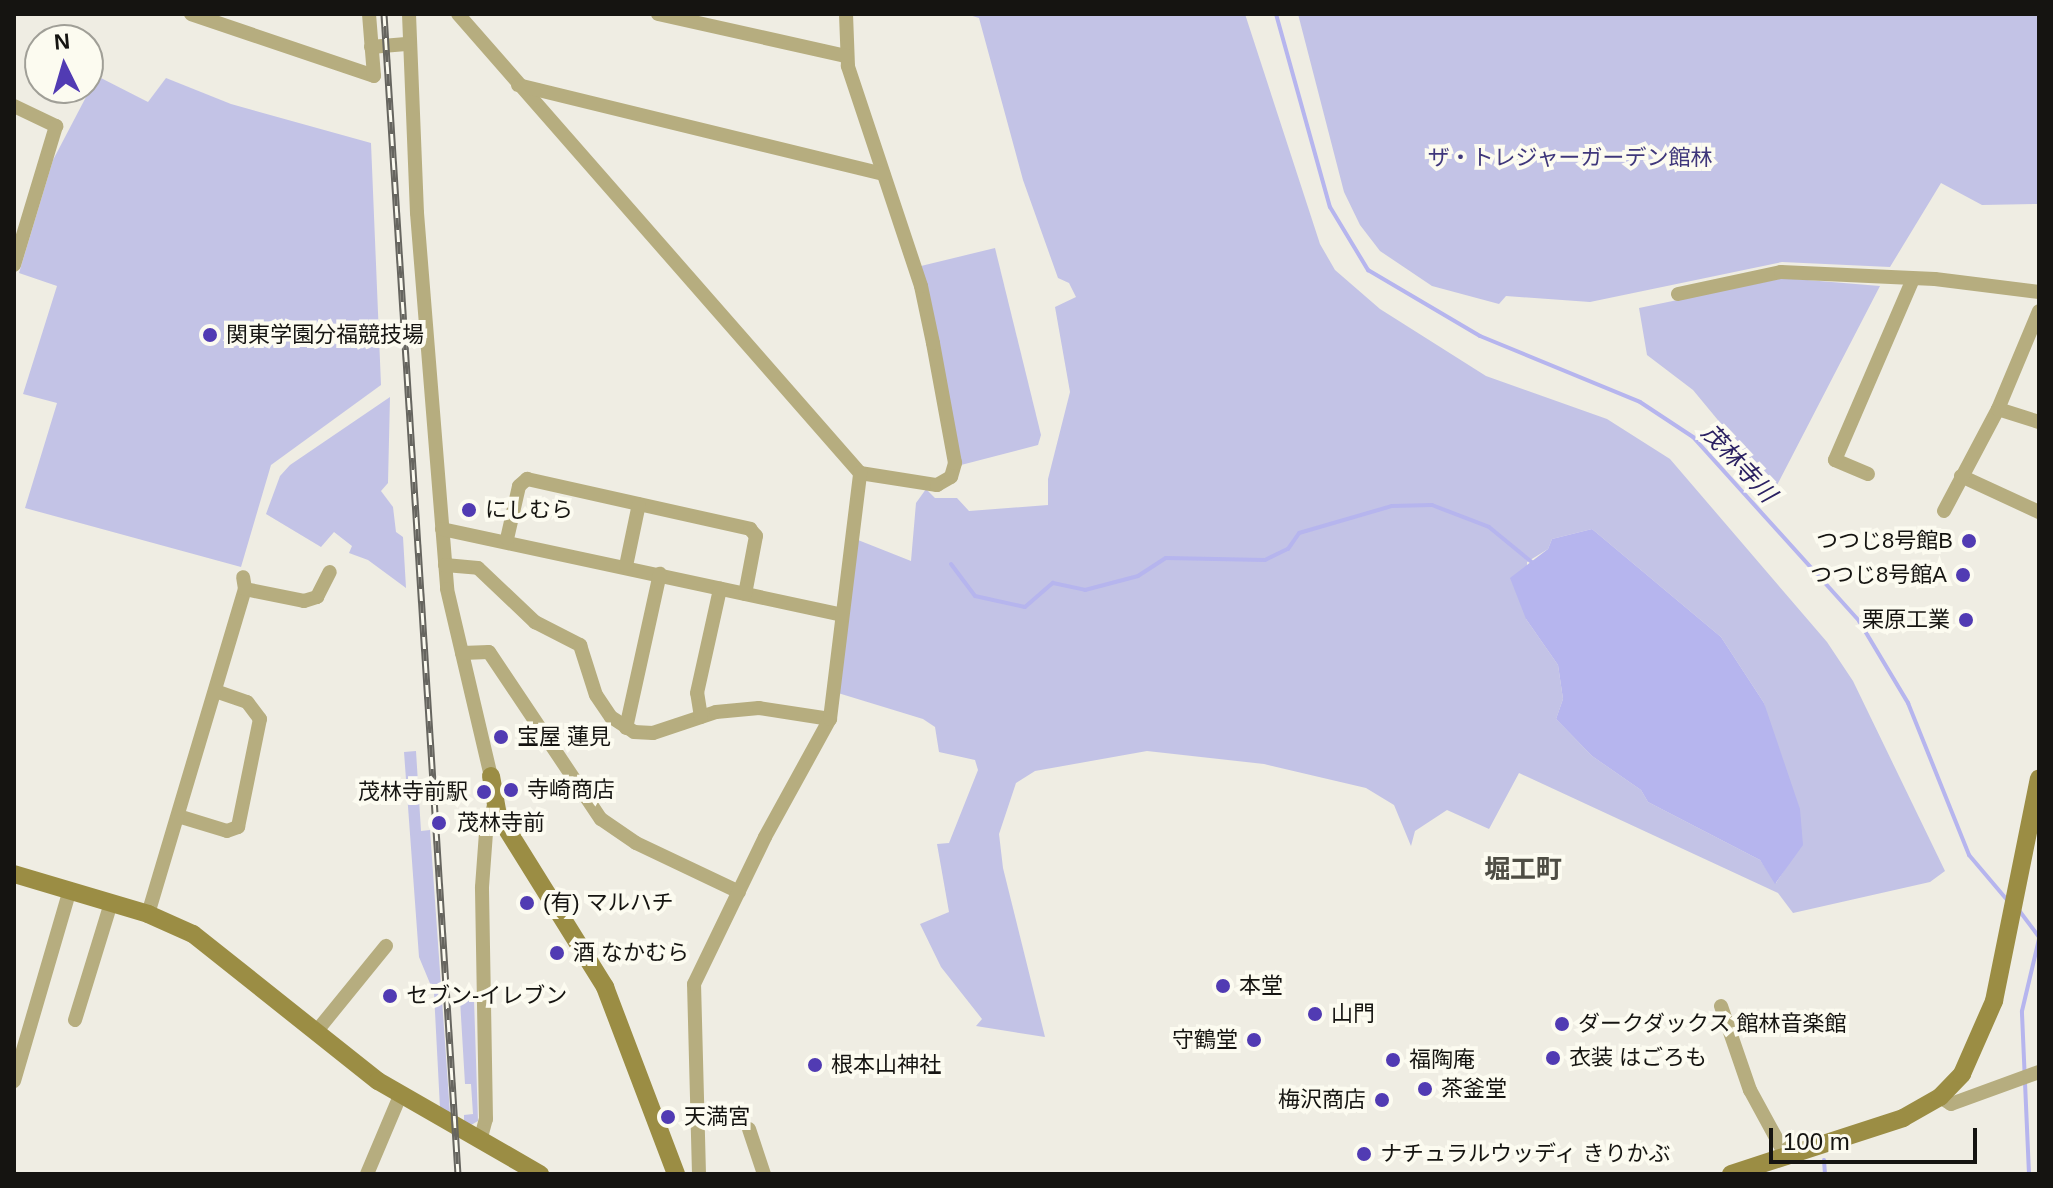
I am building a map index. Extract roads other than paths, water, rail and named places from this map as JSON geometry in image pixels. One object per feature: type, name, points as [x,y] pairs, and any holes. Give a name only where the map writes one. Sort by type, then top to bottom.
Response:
[{"type":"street","points":[[191,14],[374,76],[369,14]]},
{"type":"street","points":[[409,14],[445,565],[491,776],[494,805],[486,833],[481,913],[486,1119],[480,1141]]},
{"type":"street","points":[[458,14],[860,473],[937,485],[951,477],[955,463],[921,286],[846,56],[846,14]]},
{"type":"street","points":[[658,14],[699,18],[846,56]]},
{"type":"street","points":[[371,47],[409,44]]},
{"type":"street","points":[[518,85],[883,174]]},
{"type":"street","points":[[14,106],[56,126],[14,265]]},
{"type":"street","points":[[1678,294],[1781,272],[2039,292]]},
{"type":"street","points":[[1868,474],[1835,460],[1912,281]]},
{"type":"street","points":[[1944,511],[1998,409],[2039,311]]},
{"type":"street","points":[[1998,409],[2039,422]]},
{"type":"street","points":[[699,1174],[694,984],[830,719],[840,614],[860,473]]},
{"type":"street","points":[[1961,476],[2039,512]]},
{"type":"street","points":[[507,539],[519,486],[527,479],[750,529],[756,536],[745,594]]},
{"type":"street","points":[[626,566],[639,504]]},
{"type":"street","points":[[442,529],[507,539],[840,614]]},
{"type":"street","points":[[445,565],[478,568],[535,622],[580,645],[596,695],[626,728],[653,733],[701,717],[759,708],[830,719]]},
{"type":"street","points":[[148,914],[244,583],[304,601],[317,597],[330,572]]},
{"type":"street","points":[[626,728],[660,574]]},
{"type":"street","points":[[701,717],[697,693],[720,589]]},
{"type":"street","points":[[462,653],[489,652],[601,819],[636,843],[739,892]]},
{"type":"street","points":[[178,816],[227,831],[238,827],[260,719],[247,702],[215,691]]},
{"type":"street","points":[[1731,1174],[1903,1118],[1940,1097],[1962,1074],[1980,1042],[2009,929],[2039,778]]},
{"type":"street","points":[[494,805],[605,987],[676,1174]]},
{"type":"street","points":[[14,874],[148,914],[214,948],[400,1096],[540,1174]]},
{"type":"street","points":[[14,1081],[70,890]]},
{"type":"street","points":[[75,1020],[111,903]]},
{"type":"street","points":[[316,1032],[386,946]]},
{"type":"street","points":[[1721,1006],[1750,1090],[1787,1158]]},
{"type":"street","points":[[1940,1097],[1951,1104],[2039,1072]]},
{"type":"street","points":[[367,1174],[400,1096]]},
{"type":"street","points":[[749,1129],[764,1174]]},
{"type":"waterway","name":"茂林寺川","points":[[1276,14],[1330,207],[1368,270],[1480,336],[1640,402],[1693,437],[1859,621],[1908,703],[1969,855],[2008,901]]},
{"type":"waterway","points":[[951,564],[975,596],[1025,607],[1053,583],[1085,590],[1138,576],[1166,558],[1265,560],[1288,549],[1299,533],[1392,506],[1432,505],[1489,527],[1534,564]]},
{"type":"waterway","name":"茂林寺川","points":[[2018,909],[2039,937]]},
{"type":"waterway","points":[[2029,1174],[2022,1011],[2039,939]]},
{"type":"waterway","points":[[1824,1160],[1825,1174]]},
{"type":"railway","points":[[384,14],[458,1174]]},
{"type":"place","name":"関東学園分福競技場","points":[[210,335]]},
{"type":"place","name":"にしむら","points":[[469,510]]},
{"type":"place","name":"つつじ8号館B","points":[[1969,541]]},
{"type":"place","name":"つつじ8号館A","points":[[1963,575]]},
{"type":"place","name":"栗原工業","points":[[1966,620]]},
{"type":"place","name":"宝屋 蓮見","points":[[501,737]]},
{"type":"place","name":"寺崎商店","points":[[511,790]]},
{"type":"place","name":"茂林寺前駅","points":[[484,792]]},
{"type":"place","name":"茂林寺前","points":[[439,823]]},
{"type":"place","name":"(有) マルハチ","points":[[527,903]]},
{"type":"place","name":"酒 なかむら","points":[[557,953]]},
{"type":"place","name":"本堂","points":[[1223,986]]},
{"type":"place","name":"セブン-イレブン","points":[[390,996]]},
{"type":"place","name":"山門","points":[[1315,1014]]},
{"type":"place","name":"ダークダックス 館林音楽館","points":[[1562,1024]]},
{"type":"place","name":"守鶴堂","points":[[1254,1040]]},
{"type":"place","name":"衣装 はごろも","points":[[1553,1058]]},
{"type":"place","name":"福陶庵","points":[[1393,1060]]},
{"type":"place","name":"根本山神社","points":[[815,1065]]},
{"type":"place","name":"茶釜堂","points":[[1425,1089]]},
{"type":"place","name":"梅沢商店","points":[[1382,1100]]},
{"type":"place","name":"天満宮","points":[[668,1117]]},
{"type":"place","name":"ナチュラルウッディ きりかぶ","points":[[1364,1154]]},
{"type":"district","name":"堀工町","points":[[1523,870]]},
{"type":"park label","name":"ザ・トレジャーガーデン館林","points":[[1570,158]]}]
